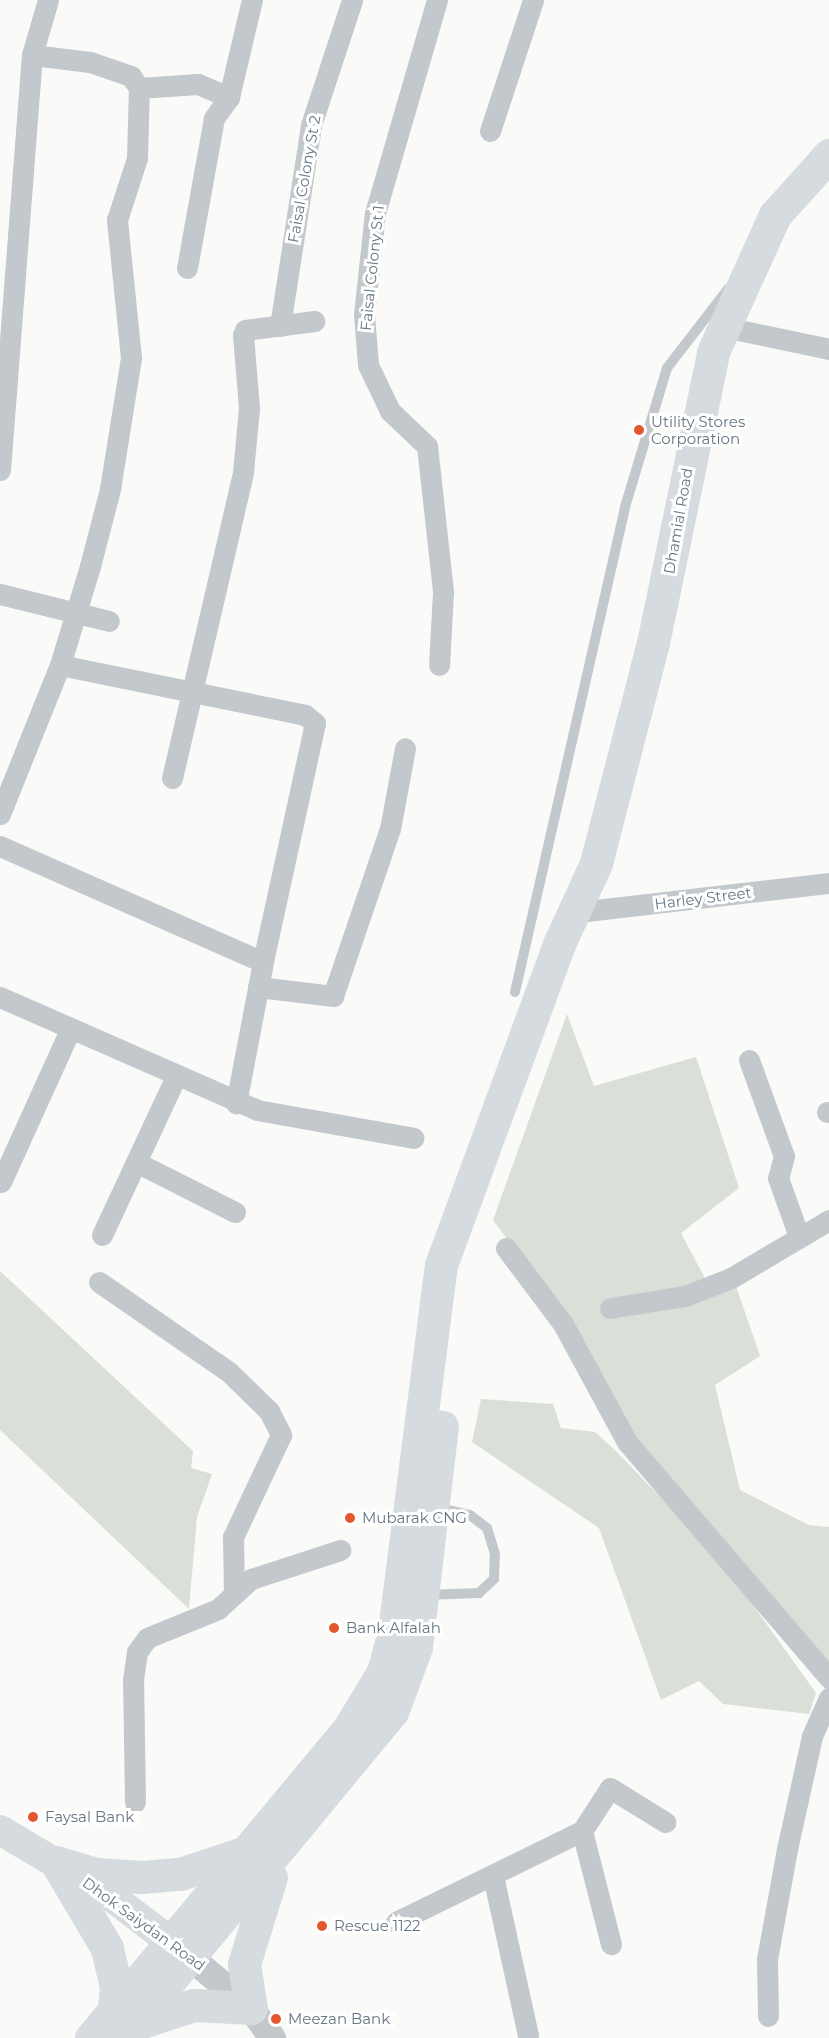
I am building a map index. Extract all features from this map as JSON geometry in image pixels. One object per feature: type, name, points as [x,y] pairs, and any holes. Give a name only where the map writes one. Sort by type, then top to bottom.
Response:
[{"type":"main road","name":"Dhamial Road","points":[[423,1520],[441,1265],[559,944],[578,912],[653,644],[692,436],[724,327],[746,269],[775,215],[829,155]]},
{"type":"main road","points":[[181,1950],[280,1853],[392,1712],[413,1660],[422,1595],[423,1520]]},
{"type":"main road","points":[[122,2025],[181,1950],[246,1852],[349,1728],[383,1672],[423,1520]]},
{"type":"main road","name":"Dhok Saiydan Road","points":[[0,1830],[56,1862],[181,1950]]},
{"type":"main road","points":[[56,1862],[120,1877],[164,1876],[246,1852]]},
{"type":"main road","points":[[91,2038],[122,2025],[180,2007],[251,2008],[244,1976],[246,1947],[280,1853]]},
{"type":"main road","points":[[56,1862],[107,1947],[122,2025]]},
{"type":"street","points":[[0,470],[32,55],[48,0]]},
{"type":"street","points":[[187,268],[214,118],[229,97],[252,0]]},
{"type":"street","name":"Faisal Colony St 2","points":[[280,326],[311,125],[352,0]]},
{"type":"street","name":"Faisal Colony St 1","points":[[437,0],[375,213],[364,314],[368,365],[390,411],[427,446],[443,592],[439,665]]},
{"type":"street","points":[[490,131],[533,0]]},
{"type":"street","points":[[0,814],[60,664],[76,612],[110,489],[132,357],[117,220],[137,158],[138,88],[131,76],[90,62],[32,55]]},
{"type":"street","points":[[138,88],[198,84],[229,97]]},
{"type":"street","points":[[172,778],[243,472],[249,408],[243,335],[245,330],[314,321]]},
{"type":"street","points":[[724,327],[829,349]]},
{"type":"street","points":[[0,594],[109,621]]},
{"type":"street","points":[[60,664],[305,715],[315,723],[263,962],[236,1102]]},
{"type":"street","points":[[258,987],[333,996],[390,829],[405,748]]},
{"type":"street","points":[[0,846],[263,962]]},
{"type":"street","name":"Harley Street","points":[[578,912],[829,884]]},
{"type":"street","points":[[0,998],[236,1102],[414,1138]]},
{"type":"street","points":[[1,1182],[70,1028]]},
{"type":"street","points":[[749,1060],[784,1156],[778,1178],[798,1234]]},
{"type":"street","points":[[102,1235],[176,1076]]},
{"type":"street","points":[[136,1162],[235,1212]]},
{"type":"street","points":[[610,1308],[685,1296],[731,1278],[798,1234],[829,1220]]},
{"type":"street","points":[[506,1248],[563,1324],[627,1442],[829,1678]]},
{"type":"street","points":[[99,1282],[229,1372],[269,1411],[282,1435],[233,1538],[234,1594]]},
{"type":"street","points":[[135,1802],[137,1652],[147,1638],[218,1609],[251,1579],[340,1550]]},
{"type":"street","points":[[768,2016],[767,1959],[787,1848],[812,1736],[829,1698]]},
{"type":"street","points":[[396,1922],[582,1831],[610,1788],[666,1822]]},
{"type":"street","points":[[582,1831],[611,1944]]},
{"type":"street","points":[[493,1876],[528,2035]]},
{"type":"street","name":"Dhok Saiydan Road","points":[[181,1950],[251,2008],[273,2038]]},
{"type":"lane","points":[[516,992],[625,507],[668,368],[746,269]]},
{"type":"lane","points":[[422,1595],[479,1593],[494,1579],[495,1554],[487,1528],[470,1515],[423,1520]]},
{"type":"shaded area","points":[[567,1014],[594,1086],[696,1057],[739,1188],[681,1233],[707,1282],[736,1286],[760,1356],[715,1385],[740,1490],[809,1525],[829,1527],[829,1668],[640,1446],[549,1295],[493,1220]]},
{"type":"shaded area","points":[[0,1271],[193,1451],[191,1468],[212,1474],[197,1517],[189,1609],[0,1430]]},
{"type":"shaded area","points":[[481,1399],[553,1404],[561,1428],[595,1432],[615,1450],[720,1559],[816,1693],[809,1714],[723,1704],[699,1681],[661,1700],[599,1528],[472,1442]]},
{"type":"place","name":"Utility Stores Corporation","points":[[639,430]]},
{"type":"place","name":"Mubarak CNG","points":[[350,1518]]},
{"type":"place","name":"Bank Alfalah","points":[[334,1628]]},
{"type":"place","name":"Faysal Bank","points":[[33,1817]]},
{"type":"place","name":"Rescue 1122","points":[[322,1926]]},
{"type":"place","name":"Meezan Bank","points":[[276,2019]]}]
